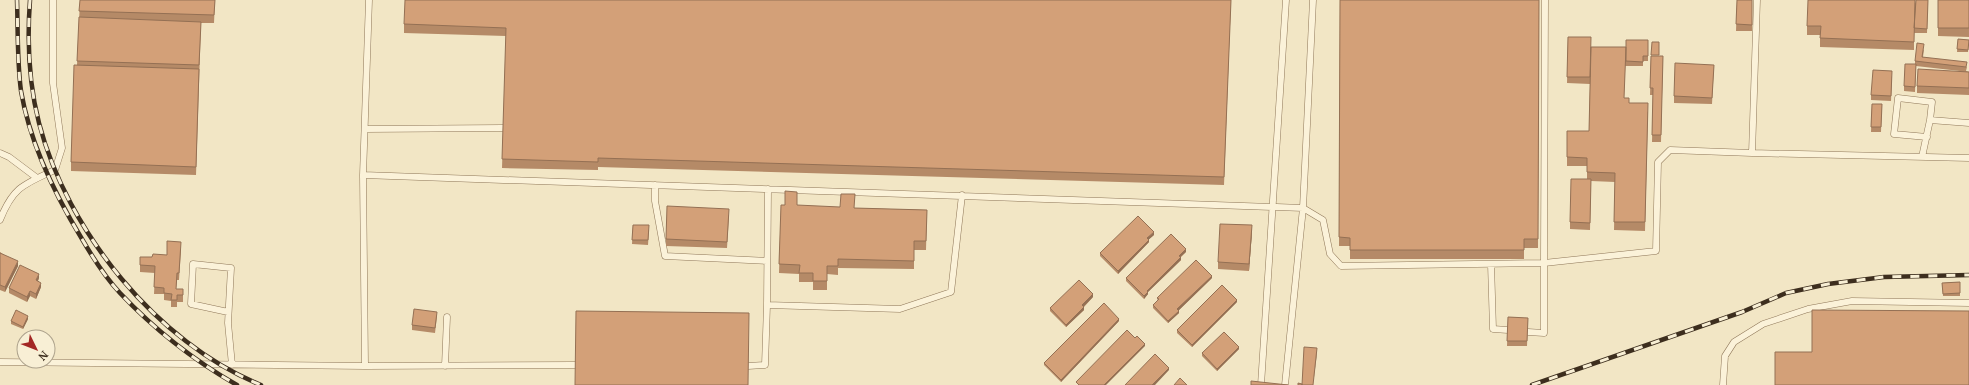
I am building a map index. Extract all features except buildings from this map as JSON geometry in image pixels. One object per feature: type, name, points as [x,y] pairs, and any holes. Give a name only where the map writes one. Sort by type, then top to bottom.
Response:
[{"type":"lane","points":[[0,220],[6,204],[23,184],[55,170],[62,148],[54,83],[53,0]]},
{"type":"lane","points":[[365,366],[363,175],[368,0]]},
{"type":"lane","points":[[1261,385],[1286,0]]},
{"type":"lane","points":[[1285,385],[1303,208],[1313,0]]},
{"type":"lane","points":[[1528,332],[1544,333],[1545,0]]},
{"type":"lane","points":[[1752,153],[1757,0]]},
{"type":"lane","points":[[1922,157],[1927,137],[1932,102],[1898,98],[1894,134],[1927,137]]},
{"type":"lane","points":[[1930,120],[1969,124]]},
{"type":"lane","points":[[365,129],[503,128]]},
{"type":"lane","points":[[363,175],[1303,208],[1322,220],[1330,254],[1341,266],[1544,263],[1656,251],[1658,162],[1670,150],[1969,158]]},
{"type":"lane","points":[[0,153],[37,178]]},
{"type":"lane","points":[[655,185],[655,201],[665,256],[767,262]]},
{"type":"lane","points":[[748,366],[765,365],[768,189]]},
{"type":"lane","points":[[767,305],[900,309],[951,292],[962,195]]},
{"type":"lane","points":[[228,312],[191,304],[193,264],[232,268],[228,323],[232,365]]},
{"type":"lane","points":[[1492,264],[1493,329],[1508,330]]},
{"type":"lane","points":[[1723,385],[1725,356],[1734,342],[1763,324],[1808,309],[1852,301],[1969,303]]},
{"type":"lane","points":[[445,366],[447,317]]},
{"type":"lane","points":[[0,362],[365,366],[575,365]]},
{"type":"railway","points":[[17,0],[19,68],[25,111],[30,130],[44,168],[72,222],[104,274],[133,307],[175,344],[237,385]]},
{"type":"railway","points":[[30,0],[29,31],[31,77],[39,123],[52,164],[71,204],[94,242],[122,279],[152,312],[186,342],[223,366],[261,385]]},
{"type":"railway","points":[[1532,385],[1742,312],[1786,293],[1828,284],[1884,277],[1969,275]]}]
